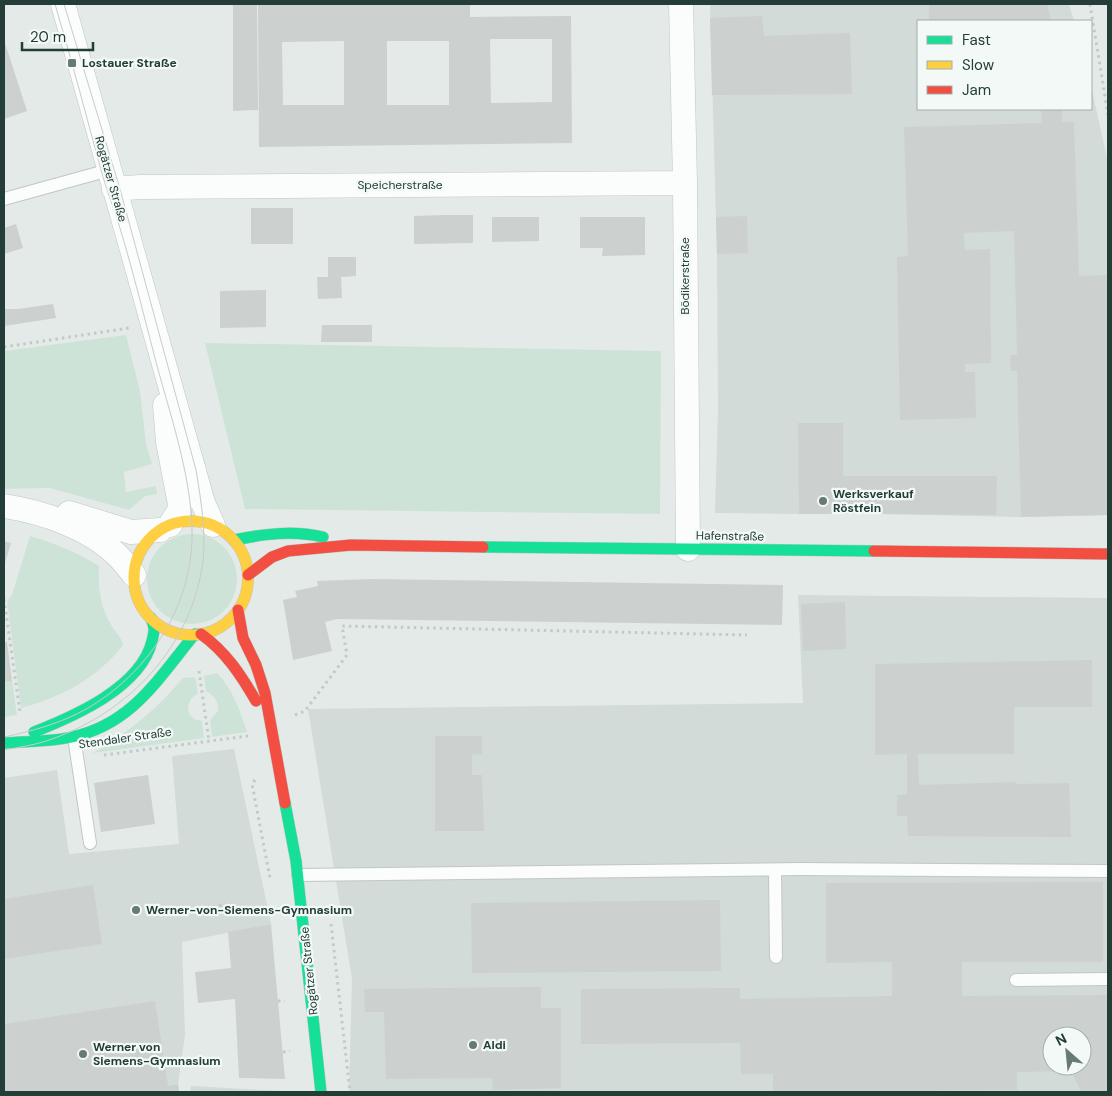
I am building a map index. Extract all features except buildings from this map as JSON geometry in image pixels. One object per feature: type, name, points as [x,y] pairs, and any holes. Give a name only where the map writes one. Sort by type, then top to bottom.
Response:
[{"type":"street","name":"Rogätzer Straße","points":[[63,4],[203,503],[213,526]]},
{"type":"street","name":"Bödikerstraße","points":[[681,4],[685,183],[688,549]]},
{"type":"street","name":"Speicherstraße","points":[[112,180],[150,187],[685,183]]},
{"type":"street","name":"Rogätzer Straße","points":[[161,353],[168,442],[180,504],[179,511],[166,528]]},
{"type":"street","points":[[4,506],[53,517],[91,536],[118,556],[134,575]]},
{"type":"street","points":[[28,510],[59,510],[131,532],[166,528],[194,521],[213,526],[224,532],[234,540],[244,556],[248,574],[246,593],[238,610],[225,623],[210,631],[198,634],[175,632],[158,624],[151,618],[138,598],[134,575],[137,562],[142,550],[150,539],[166,528]]},
{"type":"street","name":"Hafenstraße","points":[[234,540],[281,532],[311,533],[351,545]]},
{"type":"street","name":"Hafenstraße","points":[[248,574],[265,561],[280,554],[297,550],[351,545],[469,548],[1108,554]]},
{"type":"street","name":"Rogätzer Straße","points":[[238,610],[243,638],[256,665],[265,693],[298,875],[321,1092]]},
{"type":"street","name":"Stendaler Straße","points":[[4,743],[48,728],[88,709],[124,682],[149,653],[154,633],[151,618]]},
{"type":"street","name":"Rogätzer Straße","points":[[198,634],[223,651],[241,675],[272,733]]},
{"type":"street","name":"Stendaler Straße","points":[[4,743],[74,737],[108,722],[129,710],[151,690],[198,634]]},
{"type":"lane","points":[[4,199],[112,180]]},
{"type":"lane","points":[[74,737],[90,843]]},
{"type":"lane","points":[[298,875],[775,870],[1108,871]]},
{"type":"lane","points":[[775,870],[776,957]]},
{"type":"lane","points":[[1016,980],[1108,979]]},
{"type":"path","points":[[1090,4],[1108,115]]},
{"type":"path","points":[[4,347],[152,324]]},
{"type":"path","points":[[4,599],[20,718]]},
{"type":"path","points":[[305,711],[347,655],[342,626],[747,634]]},
{"type":"path","points":[[176,659],[185,662],[197,660],[209,741]]},
{"type":"path","name":"Stendaler Straße","points":[[77,759],[250,735]]},
{"type":"path","points":[[252,784],[270,881]]},
{"type":"path","points":[[181,914],[226,904]]},
{"type":"path","points":[[278,1001],[286,1001]]},
{"type":"path","points":[[282,1052],[290,1051]]},
{"type":"shaded area","points":[[710,4],[1069,4],[1074,20],[917,20],[917,110],[1092,110],[1092,90],[1108,162],[1108,515],[1021,517],[715,513],[718,410],[717,254]]},
{"type":"shaded area","points":[[798,595],[1108,598],[1108,1092],[349,1092],[352,979],[308,709],[803,703]]},
{"type":"shaded area","name":"Werner-von-Siemens-Gymnasium","points":[[234,749],[271,924],[182,942],[185,1035],[178,1084],[179,1092],[4,1092],[4,778],[57,770],[69,854],[179,844],[172,756]]},
{"type":"shaded area","points":[[191,1086],[284,1091],[284,1092],[190,1092]]},
{"type":"green space","points":[[126,335],[140,391],[146,444],[152,464],[124,472],[126,492],[156,486],[157,494],[145,496],[129,510],[50,488],[4,489],[4,351]]},
{"type":"green space","points":[[205,343],[661,351],[660,514],[245,509]]},
{"type":"green space","points":[[192,534],[209,537],[224,547],[234,562],[237,579],[234,596],[224,611],[209,621],[192,624],[175,621],[160,611],[150,596],[147,579],[150,562],[160,547],[175,537]]},
{"type":"green space","points":[[30,536],[65,548],[99,566],[99,589],[102,604],[107,618],[123,645],[113,657],[90,677],[50,699],[21,708],[7,601],[12,595]]},
{"type":"green space","points":[[217,673],[232,693],[247,732],[212,737],[210,720],[218,711],[218,705],[215,699],[206,691],[204,676]]},
{"type":"green space","points":[[195,677],[198,693],[190,701],[188,710],[192,717],[202,721],[204,738],[93,753],[119,737],[141,720],[183,678]]},
{"type":"green space","points":[[12,681],[17,715],[4,717],[4,682]]},
{"type":"tram line","points":[[4,737],[47,726],[68,718],[88,708],[125,681],[156,646],[178,606],[190,562],[192,538],[188,487],[183,461],[121,230],[103,177],[55,4]]},
{"type":"tram line","points":[[4,750],[46,741],[81,727],[132,693],[153,671],[171,647],[186,620],[197,592],[204,550],[201,504],[196,470],[120,189],[64,4]]},
{"type":"traffic: fast","points":[[234,540],[278,534],[301,534],[323,537]]},
{"type":"traffic: fast","points":[[483,547],[874,551]]},
{"type":"traffic: fast","points":[[34,732],[68,718],[121,686],[135,672],[145,657],[154,634],[151,618]]},
{"type":"traffic: fast","points":[[4,743],[64,739],[93,731],[112,721],[143,697],[195,634]]},
{"type":"traffic: fast","points":[[285,803],[296,861],[321,1092]]},
{"type":"traffic: slow","points":[[191,521],[213,526],[231,538],[243,556],[248,578],[243,600],[231,618],[213,630],[191,635],[169,630],[151,618],[139,600],[134,578],[139,556],[151,538],[169,526],[191,521]]},
{"type":"traffic: jam","points":[[248,575],[272,557],[288,551],[351,545],[483,547]]},
{"type":"traffic: jam","points":[[874,551],[1108,554]]},
{"type":"traffic: jam","points":[[238,610],[243,638],[256,665],[265,693],[285,803]]},
{"type":"traffic: jam","points":[[201,634],[218,648],[232,664],[256,701]]},
{"type":"place","name":"Lostauer Straße","points":[[72,63]]},
{"type":"place","name":"Werksverkauf Röstfein","points":[[823,501]]},
{"type":"place","name":"Werner-von-Siemens-Gymnasium","points":[[136,910]]},
{"type":"place","name":"Aldi","points":[[473,1045]]},
{"type":"place","name":"Werner von Siemens-Gymnasium","points":[[83,1054]]}]
